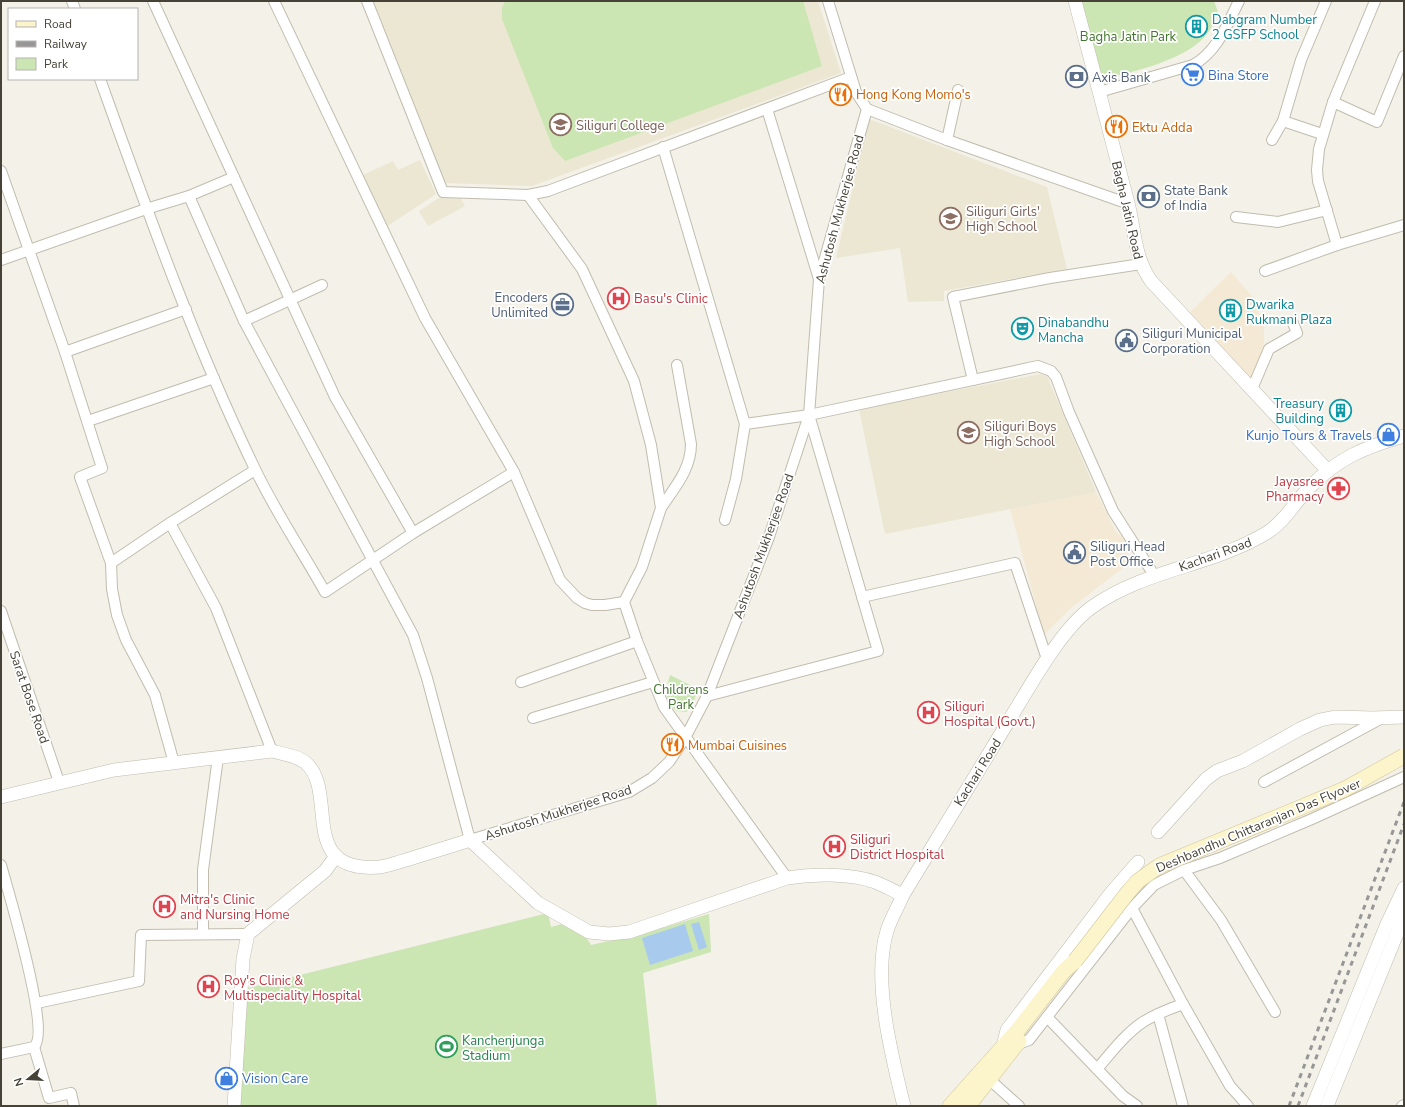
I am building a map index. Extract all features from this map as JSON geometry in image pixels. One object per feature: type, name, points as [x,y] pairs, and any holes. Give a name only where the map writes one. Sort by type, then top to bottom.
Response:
[{"type":"main road","name":"Deshbandhu Chittaranjan Das Flyover","points":[[1015,1039],[1063,972],[1076,961],[1129,891],[1143,877],[1159,866],[1345,789],[1404,756]]},
{"type":"main road","points":[[968,1106],[990,1080],[1015,1039]]},
{"type":"main road","points":[[950,1106],[1015,1039]]},
{"type":"street","points":[[153,1],[335,397],[413,533]]},
{"type":"street","points":[[274,1],[425,318],[514,472],[554,567],[568,590],[577,598],[592,605],[605,605],[624,602]]},
{"type":"street","points":[[367,1],[443,192],[528,195],[548,190],[852,77]]},
{"type":"street","points":[[828,1],[856,92],[866,108],[947,140],[1129,204]]},
{"type":"street","name":"Bagha Jatin Road","points":[[1075,1],[1129,204],[1140,264],[1151,281],[1328,471]]},
{"type":"street","points":[[1099,92],[1193,65],[1202,60],[1217,44],[1239,1]]},
{"type":"street","points":[[1272,140],[1283,121],[1302,60],[1326,1]]},
{"type":"street","points":[[1337,245],[1317,170],[1322,134],[1333,102],[1375,1]]},
{"type":"street","points":[[1333,102],[1377,122],[1404,56]]},
{"type":"street","points":[[100,80],[146,209],[214,378],[255,470],[325,592],[413,533],[514,472]]},
{"type":"street","points":[[947,140],[958,90]]},
{"type":"street","points":[[767,108],[819,279]]},
{"type":"street","name":"Ashutosh Mukherjee Road","points":[[470,840],[628,792],[652,778],[669,762],[685,738],[707,696],[769,537],[809,415],[819,279],[866,108]]},
{"type":"street","points":[[1283,121],[1322,134]]},
{"type":"street","points":[[663,147],[744,424],[736,479],[725,520]]},
{"type":"street","points":[[1,171],[65,352],[102,468],[80,477],[111,563],[112,589],[117,615],[126,640],[155,695],[174,763]]},
{"type":"street","points":[[1,260],[146,209],[189,196],[234,177]]},
{"type":"street","points":[[528,195],[582,269],[634,381],[651,445],[660,508]]},
{"type":"street","points":[[189,196],[244,322],[371,561],[413,635],[427,678],[470,840],[538,903],[589,932],[596,933],[609,934],[629,932],[787,878],[812,874],[835,875],[874,882],[903,895]]},
{"type":"street","points":[[1236,217],[1278,222],[1327,210]]},
{"type":"street","points":[[1265,271],[1337,245],[1404,225]]},
{"type":"street","points":[[973,380],[953,298],[1050,278],[1140,264]]},
{"type":"street","points":[[244,322],[322,285]]},
{"type":"street","points":[[65,352],[186,309]]},
{"type":"street","points":[[1252,389],[1269,349],[1297,333],[1293,323]]},
{"type":"street","points":[[677,365],[691,444],[691,456],[685,472],[660,508],[642,567],[624,602],[637,641],[664,707],[787,878]]},
{"type":"street","points":[[744,424],[809,415],[1038,366],[1050,370],[1056,378],[1069,412],[1113,511],[1154,575]]},
{"type":"street","points":[[88,421],[214,378]]},
{"type":"street","points":[[707,696],[878,651],[809,415]]},
{"type":"street","name":"Kachari Road","points":[[904,1106],[888,1034],[882,975],[887,932],[903,895],[1047,659],[1077,621],[1092,607],[1154,575],[1229,551],[1266,533],[1280,523],[1308,488],[1328,471],[1358,451],[1404,436]]},
{"type":"street","points":[[111,563],[170,523],[255,470]]},
{"type":"street","points":[[170,523],[216,608],[272,752]]},
{"type":"street","points":[[862,597],[1015,563],[1047,659]]},
{"type":"street","name":"Sarat Bose Road","points":[[1,611],[59,782]]},
{"type":"street","points":[[521,682],[637,641]]},
{"type":"street","points":[[533,718],[653,682]]},
{"type":"street","points":[[1158,832],[1206,779],[1217,771],[1243,760],[1300,729],[1320,720],[1335,717],[1404,717]]},
{"type":"street","points":[[1264,782],[1382,718]]},
{"type":"street","points":[[1,797],[114,770],[218,756],[272,752],[293,757],[306,763],[314,776],[319,793],[325,837],[336,856],[348,863],[365,867],[382,867],[470,840]]},
{"type":"street","points":[[203,934],[203,870],[218,756]]},
{"type":"street","points":[[1154,885],[1138,862],[1111,893],[1007,1030],[1015,1039],[1029,1040],[1048,1018],[1132,908],[1154,885],[1184,870],[1220,858],[1305,822],[1404,777]]},
{"type":"street","points":[[37,1003],[139,982],[141,935],[248,934],[325,871],[336,856]]},
{"type":"street","points":[[1,865],[37,1003],[38,1037],[34,1047],[49,1098],[71,1093],[74,1106]]},
{"type":"street","points":[[1184,870],[1221,920],[1275,1012]]},
{"type":"street","points":[[1313,1106],[1387,924],[1404,888]]},
{"type":"street","points":[[1132,908],[1183,1004],[1230,1086],[1248,1106]]},
{"type":"street","points":[[1328,1106],[1398,931],[1404,909]]},
{"type":"street","points":[[234,1106],[243,959],[248,934]]},
{"type":"street","points":[[1097,1069],[1142,1023],[1158,1014],[1183,1004]]},
{"type":"street","points":[[1158,1014],[1182,1106]]},
{"type":"street","points":[[1048,1018],[1123,1096],[1137,1106]]},
{"type":"street","points":[[1,1054],[34,1047]]},
{"type":"street","points":[[990,1080],[1019,1106]]},
{"type":"shaded area","name":"Siliguri College","points":[[372,1],[818,1],[841,73],[532,186],[445,183]]},
{"type":"shaded area","name":"Siliguri Girls' High School","points":[[869,119],[1047,187],[1067,269],[944,291],[944,301],[908,302],[900,248],[836,258]]},
{"type":"shaded area","points":[[420,160],[436,194],[386,227],[363,175],[393,161],[398,170]]},
{"type":"shaded area","points":[[460,197],[465,206],[428,226],[419,211],[439,198]]},
{"type":"shaded area","name":"Dwarika Rukmani Plaza","points":[[1231,272],[1252,296],[1264,326],[1264,352],[1259,366],[1251,378],[1190,312]]},
{"type":"shaded area","name":"Siliguri Boys High School","points":[[1040,374],[1047,376],[1096,492],[885,534],[859,409]]},
{"type":"shaded area","name":"Siliguri Head Post Office","points":[[1096,492],[1116,532],[1127,541],[1128,564],[1071,608],[1044,635],[1010,509]]},
{"type":"green space","points":[[505,1],[803,1],[822,66],[565,161],[553,148],[502,19],[502,8]]},
{"type":"green space","name":"Bagha Jatin Park","points":[[1082,1],[1214,1],[1218,12],[1207,34],[1187,51],[1144,69],[1102,79]]},
{"type":"green space","name":"Childrens Park","points":[[670,675],[698,689],[692,707],[686,712],[677,711],[669,703],[667,686]]},
{"type":"green space","name":"Kanchenjunga Stadium","points":[[548,913],[551,927],[562,924],[586,937],[591,945],[652,931],[709,914],[711,952],[643,973],[657,1106],[240,1106],[248,988]]},
{"type":"water","points":[[699,922],[707,947],[699,950],[691,924]]},
{"type":"water","points":[[685,924],[693,951],[650,965],[642,938]]},
{"type":"railway","points":[[1289,1106],[1404,802]]},
{"type":"railway","points":[[1298,1106],[1404,824]]},
{"type":"place","name":"Dabgram Number 2 GSFP School","points":[[1197,26]]},
{"type":"place","name":"Bina Store","points":[[1192,75]]},
{"type":"place","name":"Axis Bank","points":[[1077,77]]},
{"type":"place","name":"Hong Kong Momo's","points":[[840,94]]},
{"type":"place","name":"Siliguri College","points":[[560,125]]},
{"type":"place","name":"Ektu Adda","points":[[1117,127]]},
{"type":"place","name":"State Bank of India","points":[[1149,197]]},
{"type":"place","name":"Siliguri Girls' High School","points":[[950,218]]},
{"type":"place","name":"Basu's Clinic","points":[[619,298]]},
{"type":"place","name":"Encoders Unlimited","points":[[563,304]]},
{"type":"place","name":"Dwarika Rukmani Plaza","points":[[1231,311]]},
{"type":"place","name":"Dinabandhu Mancha","points":[[1022,329]]},
{"type":"place","name":"Siliguri Municipal Corporation","points":[[1126,340]]},
{"type":"place","name":"Treasury Building","points":[[1340,410]]},
{"type":"place","name":"Siliguri Boys High School","points":[[968,433]]},
{"type":"place","name":"Kunjo Tours & Travels","points":[[1388,435]]},
{"type":"place","name":"Jayasree Pharmacy","points":[[1339,488]]},
{"type":"place","name":"Siliguri Head Post Office","points":[[1075,553]]},
{"type":"place","name":"Siliguri Hospital (Govt.)","points":[[928,713]]},
{"type":"place","name":"Mumbai Cuisines","points":[[673,745]]},
{"type":"place","name":"Siliguri District Hospital","points":[[834,846]]},
{"type":"place","name":"Mitra's Clinic and Nursing Home","points":[[165,906]]},
{"type":"place","name":"Roy's Clinic & Multispeciality Hospital","points":[[209,987]]},
{"type":"place","name":"Kanchenjunga Stadium","points":[[447,1047]]},
{"type":"place","name":"Vision Care","points":[[227,1078]]}]
